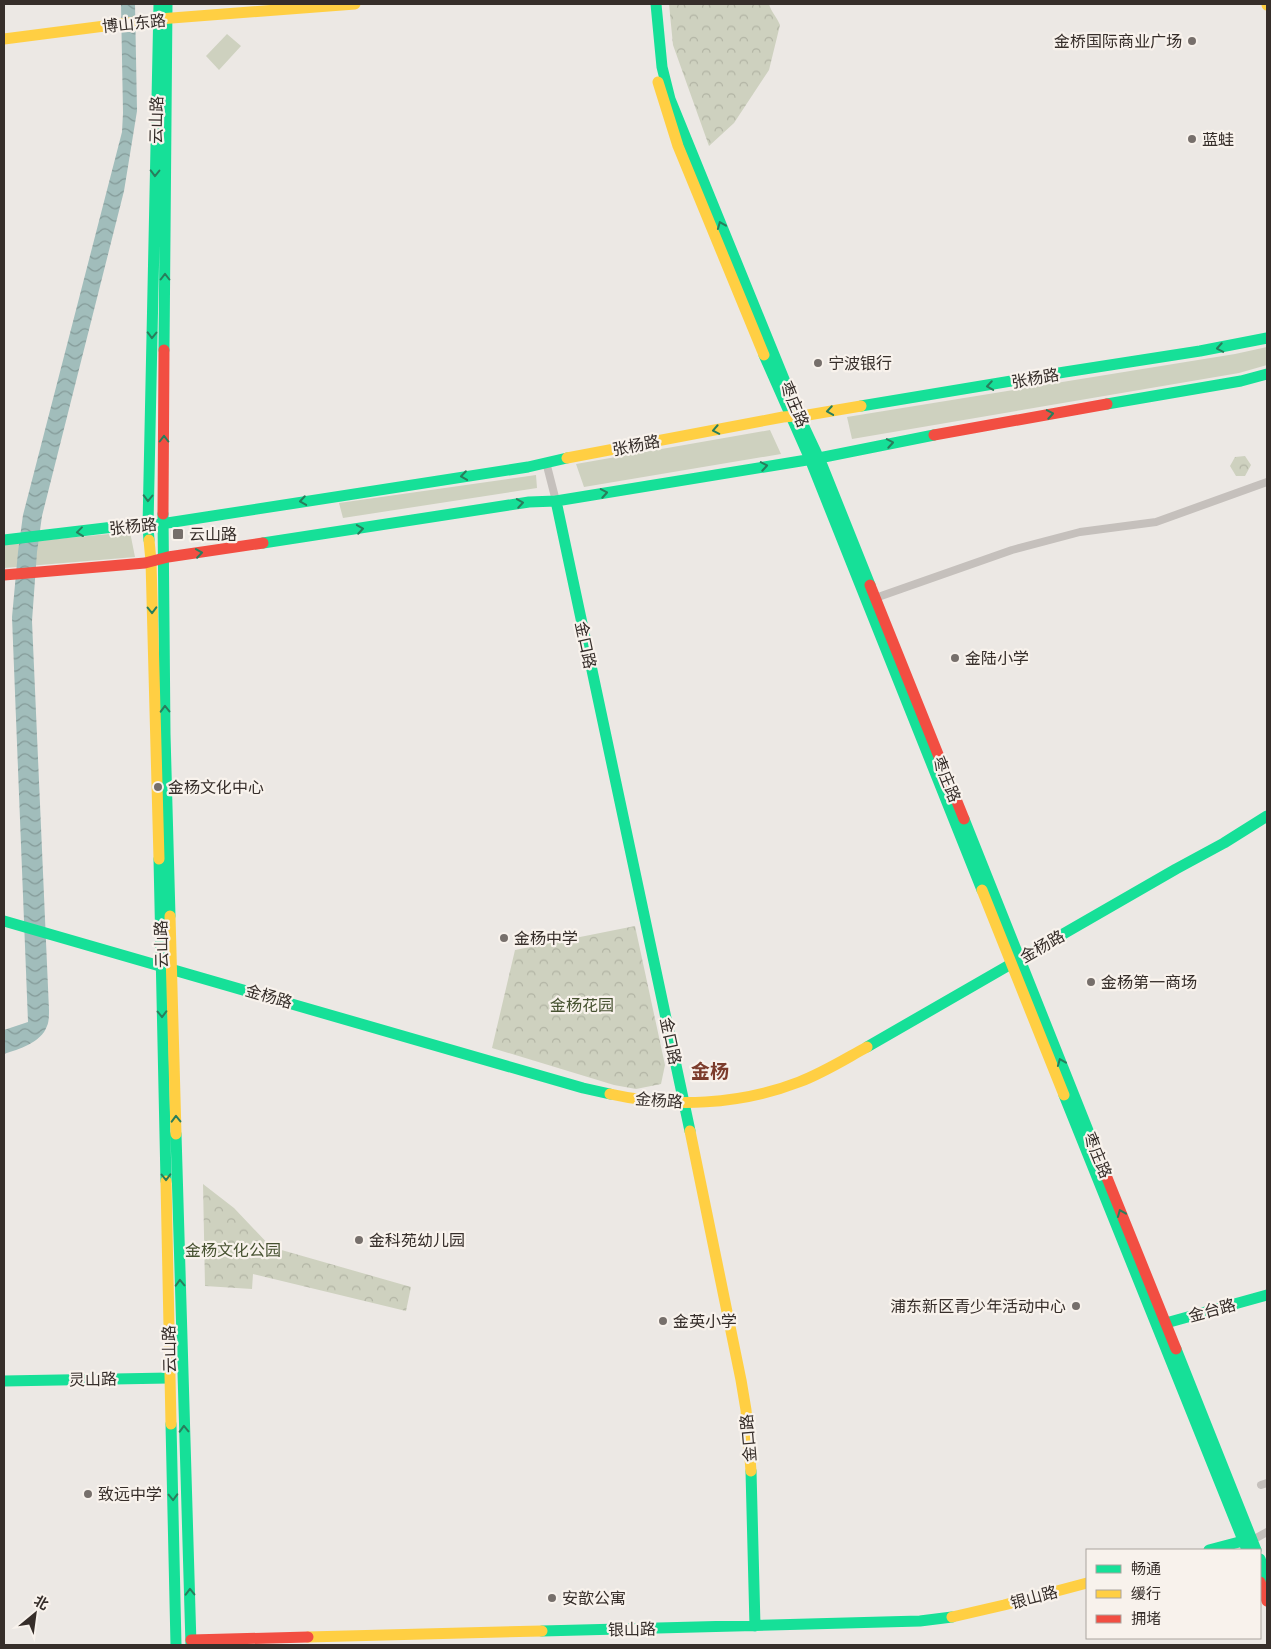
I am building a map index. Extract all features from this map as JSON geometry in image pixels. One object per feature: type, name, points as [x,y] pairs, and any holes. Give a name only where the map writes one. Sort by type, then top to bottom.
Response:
[{"type":"street","name":"云山路","points":[[159,4],[162,19],[166,967],[175,1642]]},
{"type":"street","name":"云山路","points":[[167,4],[162,19],[148,526],[151,561],[191,1643]]},
{"type":"street","name":"博山东路","points":[[4,39],[162,19],[355,4]]},
{"type":"street","name":"枣庄路","points":[[648,4],[655,68],[663,101],[684,160],[794,416],[814,458],[1250,1542]]},
{"type":"street","name":"枣庄路","points":[[656,4],[662,67],[670,99],[794,416]]},
{"type":"street","name":"张杨路","points":[[8,540],[139,524],[148,526],[528,467],[546,462],[794,416],[989,386],[1025,378],[1182,355],[1267,338]]},
{"type":"street","points":[[6,575],[145,563],[529,502],[556,501],[814,458],[982,426],[1241,381],[1267,374]]},
{"type":"street","name":"金口路","points":[[546,462],[556,501],[684,1102],[747,1415],[752,1473],[755,1626]]},
{"type":"street","points":[[881,596],[1012,550],[1080,532],[1156,522],[1267,482]]},
{"type":"street","name":"金杨路","points":[[4,921],[583,1088],[616,1096],[651,1101],[684,1102],[711,1100],[754,1094],[799,1082],[834,1066],[1224,843],[1267,816]]},
{"type":"street","name":"金台路","points":[[1161,1324],[1267,1295]]},
{"type":"street","name":"灵山路","points":[[4,1381],[182,1377]]},
{"type":"street","points":[[1214,1549],[1250,1542],[1267,1532]]},
{"type":"street","points":[[1261,1562],[1267,1578]]},
{"type":"street","name":"银山路","points":[[175,1642],[938,1620],[1086,1582]]},
{"type":"street","points":[[1261,1585],[1267,1601]]},
{"type":"green space","points":[[669,4],[769,4],[780,25],[769,70],[734,123],[709,146],[673,45]]},
{"type":"green space","points":[[227,34],[241,46],[219,70],[206,56]]},
{"type":"green space","points":[[1267,347],[1267,365],[1239,373],[852,439],[847,417],[1235,354]]},
{"type":"green space","points":[[770,430],[781,454],[584,487],[576,464]]},
{"type":"green space","points":[[1245,456],[1251,465],[1245,476],[1236,476],[1230,466],[1235,457]]},
{"type":"green space","points":[[536,475],[537,488],[343,518],[339,503]]},
{"type":"green space","points":[[130,532],[135,557],[4,568],[4,544]]},
{"type":"green space","name":"金杨花园","points":[[635,926],[665,1065],[661,1084],[636,1089],[614,1085],[492,1048],[515,950]]},
{"type":"green space","name":"金杨文化公园","points":[[203,1184],[234,1208],[271,1247],[411,1287],[406,1311],[253,1274],[252,1289],[205,1286]]},
{"type":"water","points":[[121,4],[135,4],[137,111],[124,191],[42,516],[37,552],[32,621],[49,1018],[44,1032],[35,1041],[4,1054],[4,1030],[28,1022],[12,617],[18,552],[23,515],[122,132]]},
{"type":"traffic: fast","points":[[149,540],[159,4]]},
{"type":"traffic: fast","points":[[164,350],[167,4]]},
{"type":"traffic: fast","points":[[656,4],[662,67],[670,99],[870,585]]},
{"type":"traffic: fast","points":[[861,406],[1200,351],[1267,338]]},
{"type":"traffic: fast","points":[[764,355],[810,459],[982,890]]},
{"type":"traffic: fast","points":[[1107,404],[1241,381],[1267,374]]},
{"type":"traffic: fast","points":[[263,543],[529,502],[556,501],[819,458],[934,435]]},
{"type":"traffic: fast","points":[[4,540],[139,524],[148,526],[528,467],[567,458]]},
{"type":"traffic: fast","points":[[556,501],[690,1131]]},
{"type":"traffic: fast","points":[[163,514],[165,734],[170,916]]},
{"type":"traffic: fast","points":[[867,1047],[1224,843],[1267,816]]},
{"type":"traffic: fast","points":[[964,819],[1093,1143]]},
{"type":"traffic: fast","points":[[159,859],[166,1181]]},
{"type":"traffic: fast","points":[[4,921],[583,1088],[610,1094]]},
{"type":"traffic: fast","points":[[1064,1095],[1247,1549]]},
{"type":"traffic: fast","points":[[176,1134],[191,1645]]},
{"type":"traffic: fast","points":[[1166,1323],[1267,1295]]},
{"type":"traffic: fast","points":[[1176,1349],[1256,1549]]},
{"type":"traffic: fast","points":[[4,1381],[169,1378]]},
{"type":"traffic: fast","points":[[171,1424],[176,1645]]},
{"type":"traffic: fast","points":[[751,1471],[755,1626]]},
{"type":"traffic: fast","points":[[1213,1549],[1243,1541]]},
{"type":"traffic: fast","points":[[1261,1562],[1267,1578]]},
{"type":"traffic: fast","points":[[542,1631],[920,1621],[952,1617]]},
{"type":"traffic: slow","points":[[4,39],[159,19],[355,4]]},
{"type":"traffic: slow","points":[[658,82],[678,146],[764,355]]},
{"type":"traffic: slow","points":[[567,458],[783,417],[808,415],[861,406]]},
{"type":"traffic: slow","points":[[149,540],[159,859]]},
{"type":"traffic: slow","points":[[982,890],[1064,1095]]},
{"type":"traffic: slow","points":[[170,916],[176,1134]]},
{"type":"traffic: slow","points":[[610,1094],[657,1101],[681,1102],[706,1102],[753,1096],[808,1078],[867,1047]]},
{"type":"traffic: slow","points":[[690,1131],[741,1380],[746,1410],[751,1471]]},
{"type":"traffic: slow","points":[[166,1181],[171,1424]]},
{"type":"traffic: slow","points":[[952,1617],[1086,1583]]},
{"type":"traffic: slow","points":[[308,1637],[542,1631]]},
{"type":"traffic: jam","points":[[163,514],[164,350]]},
{"type":"traffic: jam","points":[[934,435],[1107,404]]},
{"type":"traffic: jam","points":[[4,575],[145,563],[168,557],[263,543]]},
{"type":"traffic: jam","points":[[870,585],[964,819]]},
{"type":"traffic: jam","points":[[1093,1143],[1176,1349]]},
{"type":"traffic: jam","points":[[1261,1585],[1267,1601]]},
{"type":"traffic: jam","points":[[191,1640],[308,1637]]},
{"type":"place","name":"金桥国际商业广场","points":[[1192,41]]},
{"type":"place","name":"蓝蛙","points":[[1192,139]]},
{"type":"place","name":"宁波银行","points":[[818,363]]},
{"type":"place","name":"云山路","points":[[178,534]]},
{"type":"place","name":"金陆小学","points":[[955,658]]},
{"type":"place","name":"金杨文化中心","points":[[158,787]]},
{"type":"place","name":"金杨中学","points":[[504,938]]},
{"type":"place","name":"金杨第一商场","points":[[1091,982]]},
{"type":"place","name":"金科苑幼儿园","points":[[359,1240]]},
{"type":"place","name":"浦东新区青少年活动中心","points":[[1076,1306]]},
{"type":"place","name":"金英小学","points":[[663,1321]]},
{"type":"place","name":"致远中学","points":[[88,1494]]},
{"type":"place","name":"安歆公寓","points":[[552,1598]]},
{"type":"district","name":"金杨","points":[[710,1071]]}]
